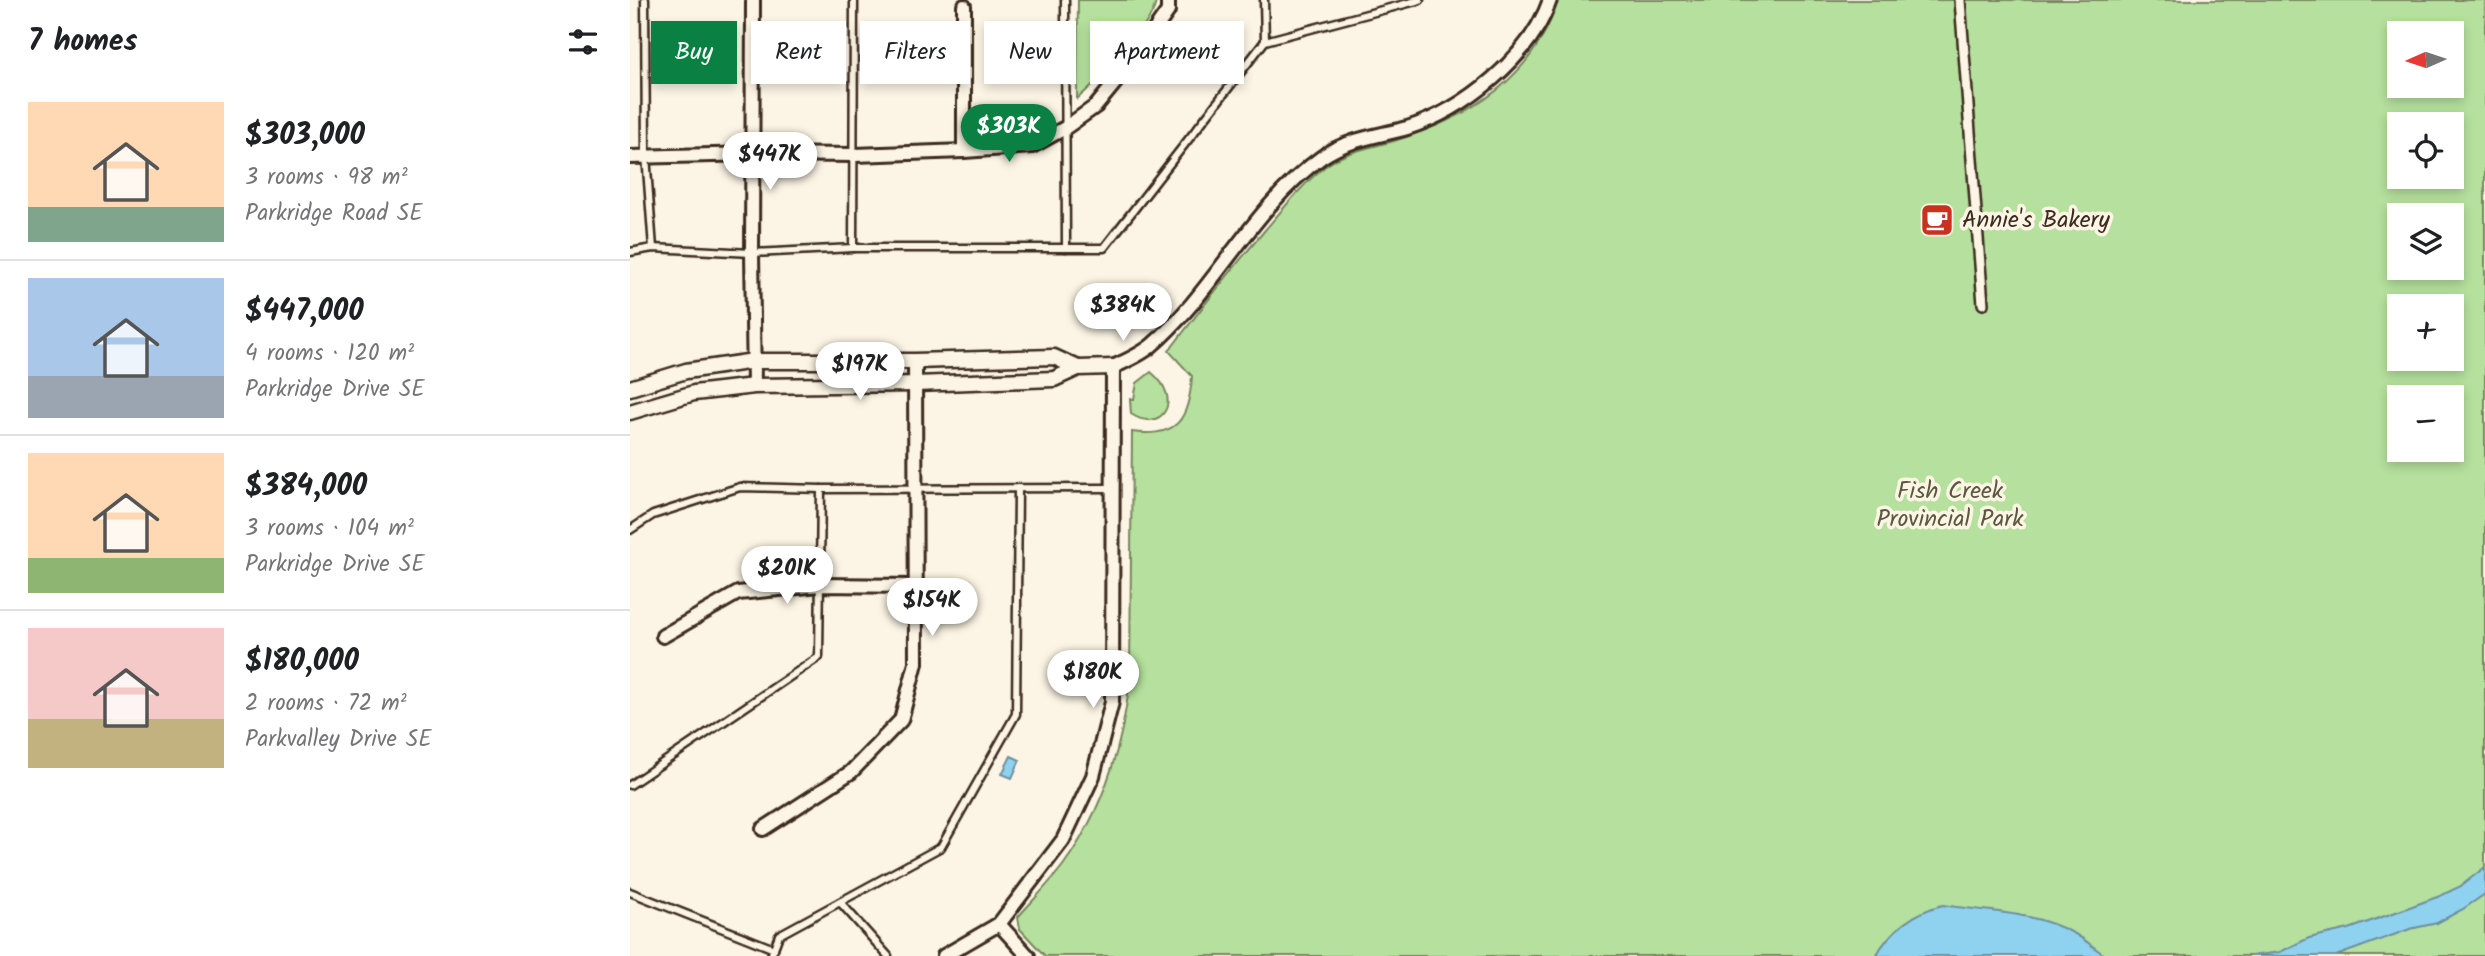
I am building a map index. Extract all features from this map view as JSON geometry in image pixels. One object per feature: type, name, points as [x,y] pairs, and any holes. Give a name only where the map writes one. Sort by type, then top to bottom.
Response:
[{"type":"street","points":[[753,0],[754,386]]},
{"type":"street","points":[[630,157],[754,153],[855,155],[1032,146],[1065,128],[1096,106],[1132,62],[1168,11],[1168,0]]},
{"type":"street","points":[[630,412],[694,393],[754,386],[1054,379],[1077,368],[1114,367],[1148,348],[1172,326],[1281,191],[1324,155],[1363,138],[1409,127],[1456,106],[1503,69],[1528,40],[1550,0]]},
{"type":"street","points":[[1960,0],[1983,304]]},
{"type":"street","points":[[964,6],[964,151]]},
{"type":"street","points":[[630,388],[686,371],[754,361],[915,361],[1054,357],[1077,368]]},
{"type":"street","points":[[763,830],[851,772],[901,720],[916,663],[915,361]]},
{"type":"street","points":[[944,956],[999,924],[1063,841],[1093,776],[1112,702],[1114,367]]},
{"type":"street","points":[[663,636],[738,593],[819,585],[915,586]]},
{"type":"street","points":[[999,924],[1028,956]]},
{"type":"lane","points":[[645,0],[646,155],[653,248]]},
{"type":"lane","points":[[853,248],[854,0]]},
{"type":"lane","points":[[1065,0],[1066,248]]},
{"type":"lane","points":[[1264,0],[1265,41]]},
{"type":"lane","points":[[630,251],[653,248],[752,253],[853,248],[1104,248],[1265,41],[1420,0]]},
{"type":"lane","points":[[630,530],[653,515],[740,487],[1113,488]]},
{"type":"lane","points":[[630,892],[772,953],[779,935],[941,847],[1016,714],[1018,488]]},
{"type":"lane","points":[[630,786],[819,657],[821,489]]},
{"type":"lane","points":[[840,902],[888,956]]},
{"type":"green space","points":[[1078,0],[1156,0],[1147,21],[1090,21],[1090,84],[1093,84],[1077,99]]},
{"type":"green space","name":"Fish Creek Provincial Park","points":[[1558,0],[2485,0],[2485,956],[1045,956],[1020,929],[1018,917],[1059,871],[1078,843],[1101,799],[1117,752],[1130,678],[1132,432],[1160,432],[1178,422],[1184,414],[1192,376],[1169,351],[1265,230],[1323,168],[1349,153],[1424,131],[1474,106],[1516,73],[1533,52]]},
{"type":"green space","points":[[1151,372],[1161,383],[1168,403],[1165,411],[1152,420],[1131,414],[1130,399],[1134,399],[1137,383]]},
{"type":"water","points":[[1011,756],[1020,760],[1012,778],[1002,774]]},
{"type":"water","points":[[2485,867],[2485,894],[2437,923],[2410,929],[2336,956],[2251,956],[2280,952],[2309,938],[2349,929],[2440,896],[2461,886]]},
{"type":"water","points":[[1943,905],[2027,917],[2059,926],[2106,956],[1876,956],[1888,938],[1904,923]]},
{"type":"place","name":"Annie's Bakery","points":[[1937,220]]}]
